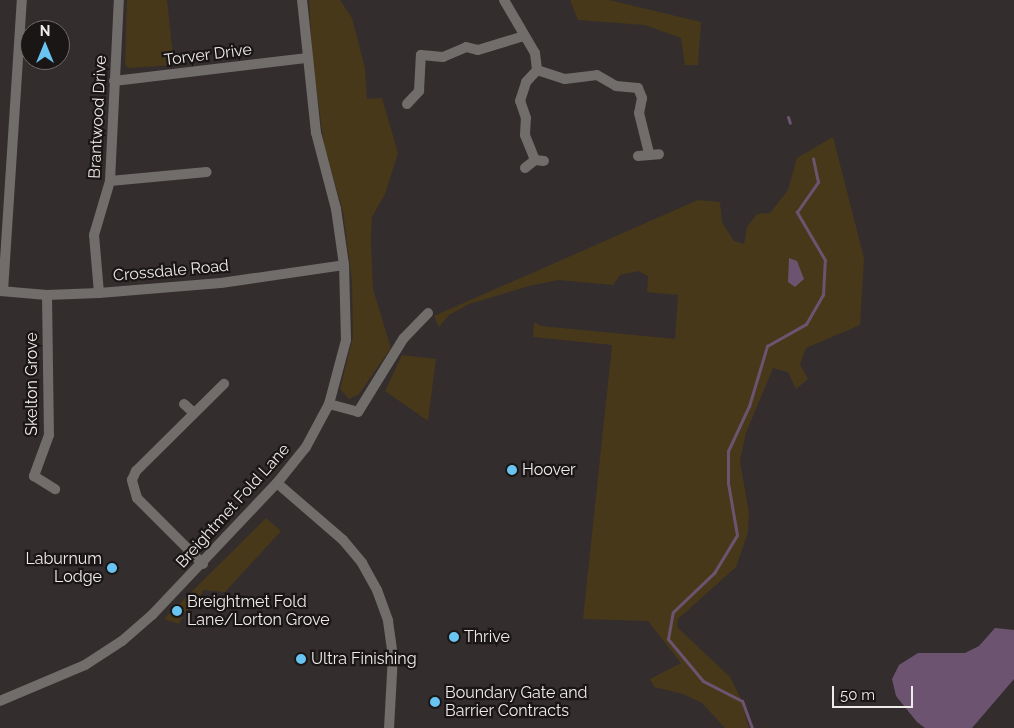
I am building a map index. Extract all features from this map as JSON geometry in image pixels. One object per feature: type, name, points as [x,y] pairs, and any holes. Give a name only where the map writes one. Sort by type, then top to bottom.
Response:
[{"type":"street","points":[[1,291],[22,0]]},
{"type":"street","name":"Brantwood Drive","points":[[98,293],[94,227],[110,182],[119,0]]},
{"type":"street","name":"Breightmet Fold Lane","points":[[0,701],[85,665],[122,641],[204,564],[277,483],[306,446],[329,404],[346,340],[344,265],[336,209],[316,133],[306,58],[302,0]]},
{"type":"street","points":[[504,0],[535,54],[537,70],[526,82],[520,101],[526,118],[525,135],[540,161],[526,168]]},
{"type":"street","points":[[407,107],[419,91],[416,53],[443,57],[466,47],[478,50],[524,36]]},
{"type":"street","name":"Torver Drive","points":[[114,81],[306,58]]},
{"type":"street","points":[[537,70],[565,78],[597,74],[616,86],[638,88],[642,98],[639,113],[654,154],[638,156]]},
{"type":"street","points":[[110,182],[207,172]]},
{"type":"street","name":"Crossdale Road","points":[[1,291],[47,294],[98,293],[221,283],[344,265]]},
{"type":"street","name":"Skelton Grove","points":[[47,294],[49,428],[47,443],[34,476],[54,489]]},
{"type":"street","points":[[329,404],[358,412],[414,324],[428,313]]},
{"type":"street","points":[[204,564],[137,498],[132,486],[136,471],[224,384]]},
{"type":"street","points":[[184,404],[194,413]]},
{"type":"street","points":[[277,483],[343,540],[362,563],[377,590],[388,621],[393,655],[389,728]]},
{"type":"shaded area","points":[[127,0],[167,0],[174,65],[128,68],[125,64]]},
{"type":"shaded area","points":[[309,0],[340,0],[352,18],[365,68],[367,99],[382,98],[398,153],[385,194],[372,217],[371,241],[373,289],[391,348],[359,394],[349,399],[340,389],[353,337],[352,281],[343,212],[324,145],[312,55]]},
{"type":"shaded area","points":[[570,0],[609,0],[701,22],[698,65],[685,65],[681,38],[645,25],[578,20]]},
{"type":"shaded area","points":[[833,137],[864,258],[860,325],[806,348],[800,364],[808,379],[796,389],[788,372],[773,368],[746,433],[740,461],[749,513],[748,532],[736,567],[678,619],[677,627],[730,677],[740,697],[749,728],[725,728],[702,703],[683,694],[654,687],[650,679],[681,663],[648,621],[583,619],[612,345],[533,337],[534,322],[541,326],[675,339],[678,295],[647,292],[648,276],[638,271],[620,275],[613,285],[559,280],[529,286],[469,304],[449,315],[439,327],[434,316],[698,200],[720,202],[722,222],[734,241],[744,244],[747,227],[757,214],[770,213],[788,190],[797,158]]},
{"type":"shaded area","points":[[789,258],[797,261],[804,279],[795,287],[788,282]]},
{"type":"shaded area","points":[[402,355],[436,359],[428,421],[385,391]]},
{"type":"shaded area","points":[[266,518],[281,531],[225,592],[203,590],[198,602],[183,614],[179,624],[164,619]]},
{"type":"shaded area","points":[[995,628],[1014,630],[1014,679],[972,728],[925,728],[917,722],[896,696],[892,679],[899,665],[918,653],[965,653],[979,646]]},
{"type":"waterway","points":[[788,117],[790,123]]},
{"type":"waterway","points":[[752,728],[742,701],[703,681],[668,639],[673,612],[714,573],[737,535],[728,483],[728,451],[749,406],[767,346],[806,324],[823,295],[825,260],[797,212],[818,182],[813,159]]},
{"type":"place","name":"Hoover","points":[[512,470]]},
{"type":"place","name":"Laburnum Lodge","points":[[112,568]]},
{"type":"place","name":"Breightmet Fold Lane/Lorton Grove","points":[[177,611]]},
{"type":"place","name":"Thrive","points":[[454,637]]},
{"type":"place","name":"Ultra Finishing","points":[[301,659]]},
{"type":"place","name":"Boundary Gate and Barrier Contracts","points":[[435,702]]}]
